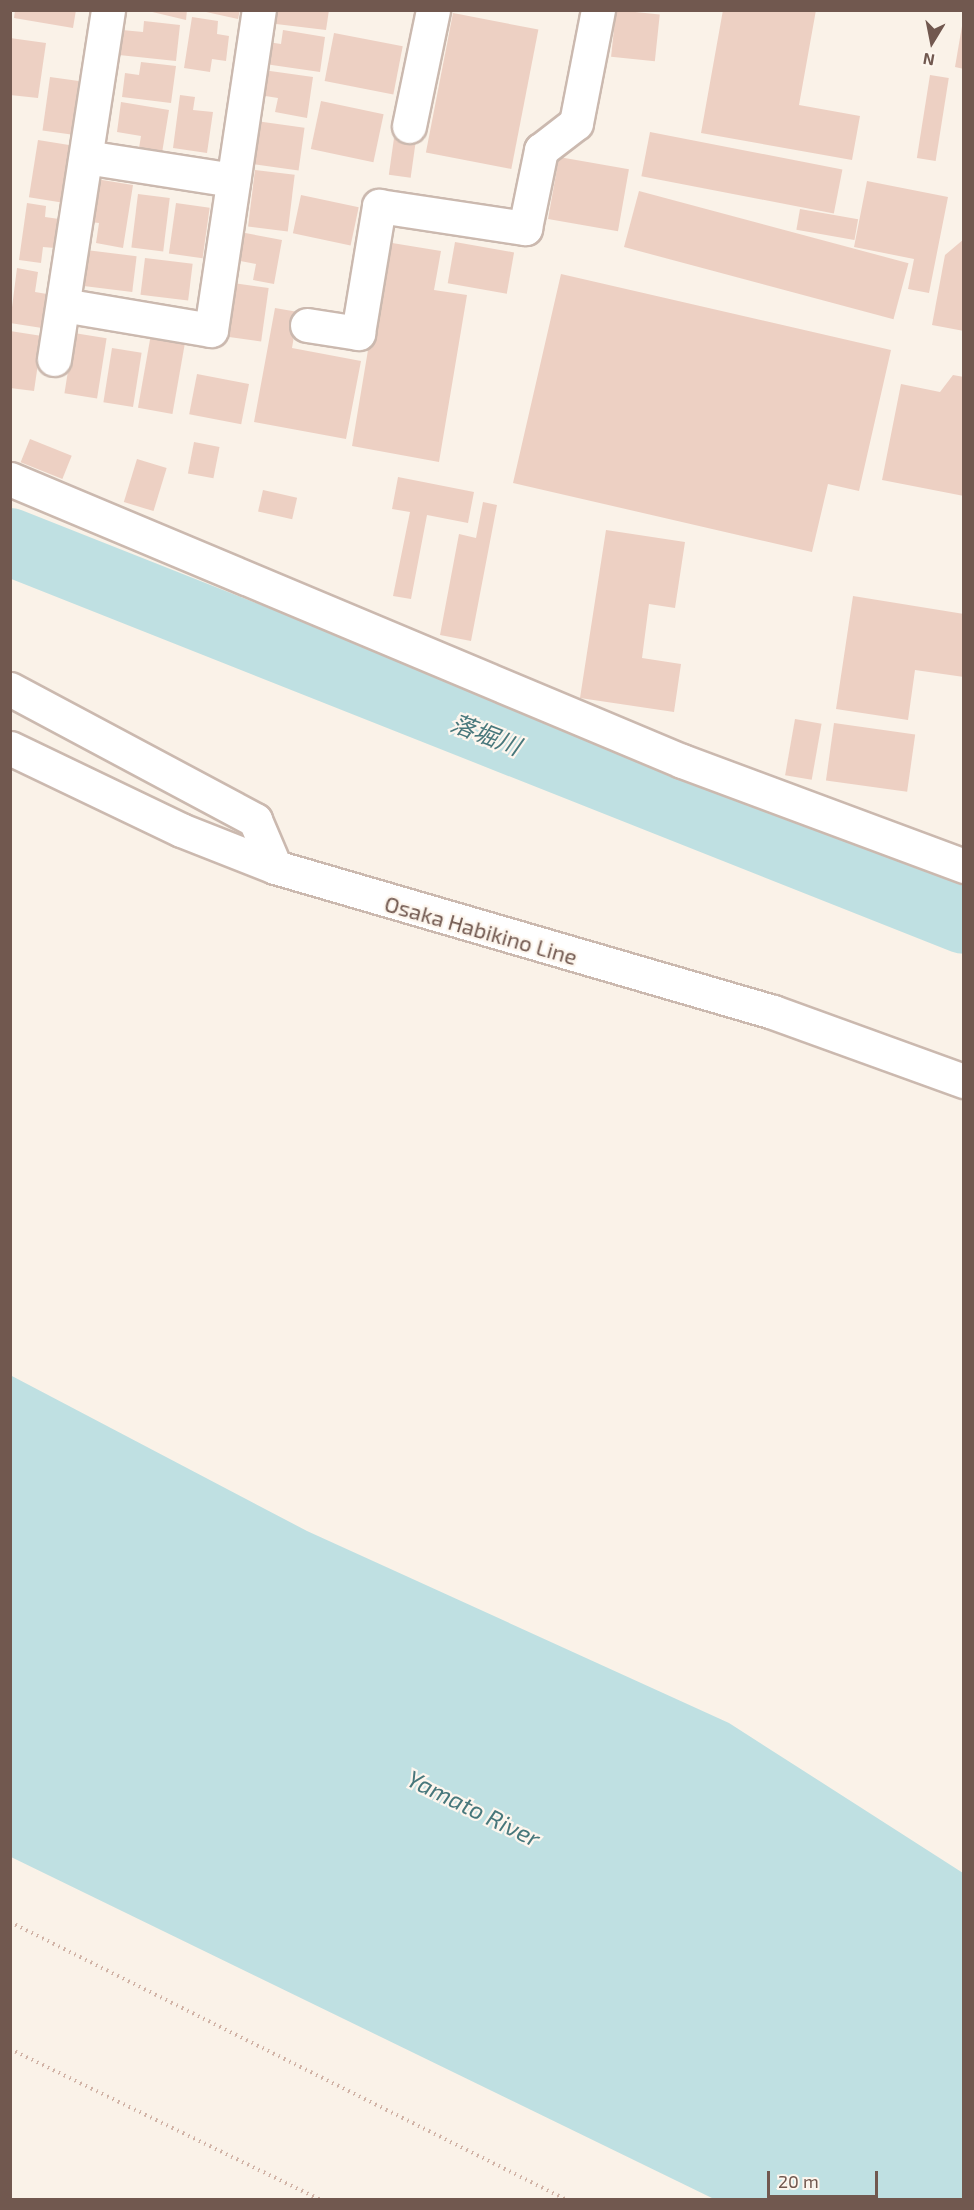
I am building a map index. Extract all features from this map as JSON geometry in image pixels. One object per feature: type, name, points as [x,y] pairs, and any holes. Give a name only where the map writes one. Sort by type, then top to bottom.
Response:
[{"type":"street","points":[[54,359],[108,10]]},
{"type":"street","points":[[63,305],[211,330],[259,10]]},
{"type":"street","points":[[409,126],[433,10]]},
{"type":"street","points":[[307,325],[358,333],[379,206],[525,228],[541,150],[576,123],[598,10]]},
{"type":"street","points":[[86,157],[233,180]]},
{"type":"street","points":[[10,479],[681,761],[963,866]]},
{"type":"street","points":[[10,689],[255,820],[274,867]]},
{"type":"street","name":"Osaka Habikino Line","points":[[10,748],[181,830],[274,867],[477,930],[773,1012],[963,1081]]},
{"type":"path","points":[[10,1922],[567,2199]]},
{"type":"path","points":[[10,2049],[321,2199]]},
{"type":"water","name":"Yamato River","points":[[10,1375],[307,1531],[729,1723],[963,1873],[963,2199],[714,2199],[11,1857]]},
{"type":"building","points":[[15,10],[76,10],[73,28],[14,18]]},
{"type":"building","points":[[144,10],[187,10],[186,20]]},
{"type":"building","points":[[197,10],[240,10],[238,19]]},
{"type":"building","points":[[277,10],[329,10],[326,30],[276,24]]},
{"type":"building","points":[[616,10],[660,15],[655,61],[611,57]]},
{"type":"building","points":[[723,10],[816,10],[799,105],[860,116],[852,160],[701,133]]},
{"type":"building","points":[[453,13],[538,30],[511,169],[426,152]]},
{"type":"building","points":[[192,17],[218,21],[217,34],[229,36],[226,61],[212,59],[210,72],[184,68]]},
{"type":"building","points":[[144,21],[180,25],[176,61],[119,55],[122,30],[143,32]]},
{"type":"building","points":[[962,26],[964,26],[964,69],[955,67]]},
{"type":"building","points":[[283,30],[325,37],[320,72],[265,64],[268,42],[281,44]]},
{"type":"building","points":[[334,33],[403,46],[393,94],[325,81]]},
{"type":"building","points":[[10,38],[46,43],[38,98],[10,95]]},
{"type":"building","points":[[141,62],[176,66],[171,103],[122,97],[125,73],[139,75]]},
{"type":"building","points":[[263,70],[313,77],[307,118],[275,112],[278,98],[259,95]]},
{"type":"building","points":[[930,75],[949,78],[936,161],[917,158]]},
{"type":"building","points":[[50,77],[79,81],[71,135],[42,130]]},
{"type":"building","points":[[180,95],[195,97],[193,110],[213,112],[207,153],[173,148]]},
{"type":"building","points":[[321,101],[384,114],[373,162],[311,149]]},
{"type":"building","points":[[121,102],[169,110],[162,153],[139,148],[141,136],[117,132]]},
{"type":"building","points":[[256,121],[305,128],[299,170],[250,164]]},
{"type":"building","points":[[650,132],[842,169],[834,214],[641,176]]},
{"type":"building","points":[[394,138],[416,141],[411,178],[389,175]]},
{"type":"building","points":[[38,140],[71,145],[62,202],[29,197]]},
{"type":"building","points":[[559,157],[629,169],[618,231],[548,219]]},
{"type":"building","points":[[255,170],[295,175],[288,231],[248,227]]},
{"type":"building","points":[[96,179],[133,185],[123,248],[96,243],[99,223],[90,222]]},
{"type":"building","points":[[867,181],[948,197],[929,293],[908,289],[914,259],[854,247]]},
{"type":"building","points":[[639,191],[908,263],[893,319],[624,247]]},
{"type":"building","points":[[138,194],[170,198],[163,251],[131,248]]},
{"type":"building","points":[[301,195],[359,207],[351,245],[293,233]]},
{"type":"building","points":[[27,203],[46,206],[45,217],[59,219],[55,248],[43,247],[41,263],[19,260]]},
{"type":"building","points":[[176,203],[210,208],[203,258],[169,254]]},
{"type":"building","points":[[800,209],[858,219],[854,240],[796,230]]},
{"type":"building","points":[[240,232],[282,240],[274,284],[253,280],[256,264],[235,260]]},
{"type":"building","points":[[964,239],[964,331],[932,325],[945,255]]},
{"type":"building","points":[[386,242],[441,251],[434,290],[467,295],[439,462],[352,446]]},
{"type":"building","points":[[455,242],[514,252],[507,294],[448,283]]},
{"type":"building","points":[[86,250],[137,256],[132,292],[82,286]]},
{"type":"building","points":[[145,258],[193,264],[188,301],[140,295]]},
{"type":"building","points":[[17,268],[38,272],[35,292],[47,294],[42,328],[10,323]]},
{"type":"building","points":[[561,274],[891,350],[859,491],[828,484],[812,552],[513,483]]},
{"type":"building","points":[[233,283],[269,288],[261,341],[225,336]]},
{"type":"building","points":[[275,308],[298,312],[292,348],[361,361],[346,439],[254,422]]},
{"type":"building","points":[[10,331],[42,336],[34,391],[10,388]]},
{"type":"building","points":[[74,333],[107,338],[97,398],[64,393]]},
{"type":"building","points":[[151,334],[185,340],[172,414],[138,408]]},
{"type":"building","points":[[112,348],[142,353],[133,407],[103,402]]},
{"type":"building","points":[[197,374],[249,384],[241,424],[189,414]]},
{"type":"building","points":[[953,375],[964,377],[964,496],[882,480],[901,384],[940,392]]},
{"type":"building","points":[[30,439],[72,456],[62,479],[21,462]]},
{"type":"building","points":[[194,442],[220,447],[213,478],[188,473]]},
{"type":"building","points":[[137,459],[167,468],[153,511],[124,502]]},
{"type":"building","points":[[398,477],[474,492],[468,523],[427,515],[411,599],[393,596],[410,512],[392,509]]},
{"type":"building","points":[[263,490],[297,498],[292,519],[258,511]]},
{"type":"building","points":[[483,502],[497,505],[471,641],[440,635],[459,534],[476,538]]},
{"type":"building","points":[[606,530],[685,542],[675,608],[649,604],[642,658],[681,664],[674,712],[580,698]]},
{"type":"building","points":[[853,596],[964,614],[964,677],[915,670],[908,720],[836,709]]},
{"type":"building","points":[[795,719],[822,724],[812,780],[785,775]]},
{"type":"building","points":[[834,723],[915,734],[907,792],[826,780]]},
{"type":"waterway","name":"落堀川","points":[[10,542],[964,920]]}]
